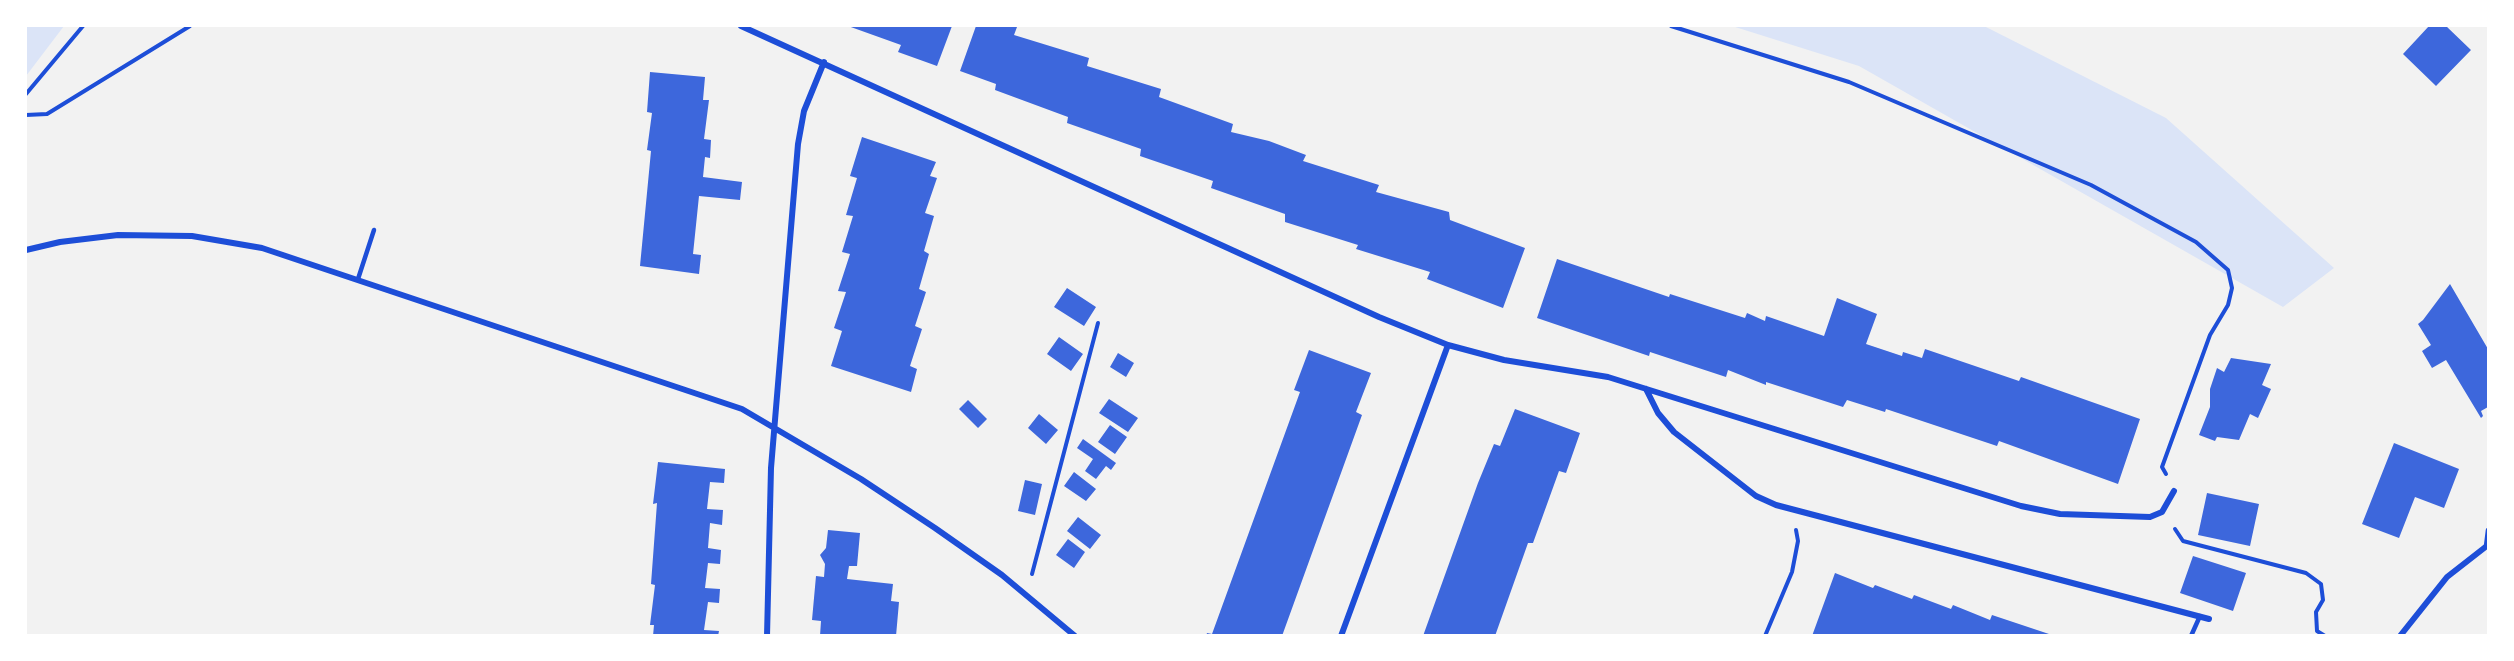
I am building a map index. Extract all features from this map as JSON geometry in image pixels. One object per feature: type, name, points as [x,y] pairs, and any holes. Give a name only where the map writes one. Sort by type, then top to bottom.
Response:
[{"type":"street","points":[[741,26],[1378,317],[1448,345],[1504,360],[1608,377],[2021,507],[2083,514],[2151,517],[2162,512],[2174,491]]},
{"type":"street","points":[[767,636],[766,586],[773,426],[798,144],[804,111],[824,62]]},
{"type":"street","points":[[26,250],[60,242],[118,235],[192,236],[262,248],[742,409],[935,528],[1026,595],[1075,636]]},
{"type":"street","points":[[1341,636],[1448,345]]},
{"type":"street","points":[[1646,389],[1658,413],[1674,432],[1756,496],[1792,509],[2209,619]]},
{"type":"street","points":[[2400,636],[2447,577],[2487,546]]},
{"type":"lane","points":[[358,279],[374,230]]},
{"type":"lane","points":[[2487,546],[2488,530]]},
{"type":"lane","points":[[2191,636],[2200,616]]},
{"type":"path","points":[[26,94],[83,26]]},
{"type":"path","points":[[26,115],[47,114],[190,26]]},
{"type":"path","points":[[1671,26],[1849,82],[2091,185],[2196,242],[2228,270],[2232,288],[2228,305],[2210,335],[2162,467],[2174,491]]},
{"type":"path","points":[[1026,595],[1098,323]]},
{"type":"path","points":[[1764,636],[1792,572],[1798,541],[1792,509]]},
{"type":"path","points":[[2162,512],[2183,541],[2306,573],[2321,584],[2323,600],[2316,612],[2317,631],[2325,636]]},
{"type":"shaded area","points":[[26,26],[64,26],[26,76]]},
{"type":"shaded area","points":[[1732,26],[1984,26],[2166,118],[2334,268],[2283,307],[1859,66]]},
{"type":"building","points":[[848,26],[952,26],[937,66],[898,52],[901,45]]},
{"type":"building","points":[[976,26],[1017,27],[1014,35],[1089,58],[1087,66],[1161,89],[1159,97],[1233,124],[1231,132],[1269,141],[1306,155],[1303,161],[1379,185],[1376,192],[1449,212],[1450,220],[1525,248],[1503,308],[1427,279],[1430,272],[1356,249],[1358,245],[1285,222],[1285,214],[1211,188],[1213,181],[1140,156],[1141,149],[1067,123],[1068,117],[995,90],[996,84],[960,71]]},
{"type":"building","points":[[2429,26],[2446,26],[2471,50],[2436,86],[2403,54]]},
{"type":"building","points":[[650,72],[705,77],[703,100],[709,100],[704,139],[711,140],[710,158],[705,157],[703,177],[742,182],[740,200],[699,196],[693,254],[701,255],[699,274],[640,266],[651,151],[647,150],[652,113],[647,112]]},
{"type":"building","points":[[862,137],[936,162],[930,176],[937,178],[925,213],[934,216],[924,251],[929,254],[919,289],[926,292],[915,326],[922,329],[910,366],[917,369],[911,392],[831,366],[842,331],[834,328],[846,292],[838,291],[850,254],[842,252],[853,216],[846,215],[857,178],[850,176]]},
{"type":"building","points":[[1557,259],[1669,297],[1670,294],[1745,318],[1747,313],[1765,321],[1766,316],[1824,336],[1837,298],[1877,314],[1866,344],[1902,356],[1903,352],[1922,358],[1925,349],[2019,381],[2021,377],[2140,419],[2118,484],[1999,441],[1997,446],[1886,409],[1885,412],[1847,400],[1843,407],[1766,382],[1766,385],[1728,370],[1726,377],[1650,352],[1649,356],[1537,318]]},
{"type":"building","points":[[2450,284],[2488,349],[2488,407],[2481,411],[2483,416],[2481,418],[2446,360],[2432,368],[2422,351],[2431,345],[2418,324]]},
{"type":"building","points":[[1067,288],[1096,307],[1084,326],[1054,307]]},
{"type":"building","points":[[1059,337],[1083,354],[1071,371],[1047,354]]},
{"type":"building","points":[[1309,350],[1371,373],[1356,412],[1362,415],[1282,636],[1206,636],[1207,633],[1212,634],[1300,392],[1294,390]]},
{"type":"building","points":[[1118,353],[1134,363],[1126,377],[1110,367]]},
{"type":"building","points":[[2231,358],[2271,364],[2262,385],[2271,389],[2258,418],[2250,414],[2239,440],[2217,437],[2215,441],[2199,435],[2210,407],[2210,389],[2217,368],[2224,372]]},
{"type":"building","points":[[1109,399],[1138,418],[1128,432],[1099,413]]},
{"type":"building","points":[[968,400],[987,419],[978,428],[959,409]]},
{"type":"building","points":[[1515,409],[1580,433],[1566,473],[1559,471],[1533,543],[1528,543],[1495,636],[1423,636],[1478,483],[1494,444],[1500,446]]},
{"type":"building","points":[[1039,414],[1058,430],[1046,444],[1028,428]]},
{"type":"building","points":[[1110,425],[1127,437],[1115,454],[1098,442]]},
{"type":"building","points":[[1083,439],[1116,463],[1111,470],[1106,466],[1096,479],[1085,471],[1093,459],[1077,448]]},
{"type":"building","points":[[2394,443],[2459,469],[2444,508],[2415,497],[2399,538],[2362,524]]},
{"type":"building","points":[[658,462],[725,469],[724,483],[710,482],[707,509],[723,510],[722,525],[710,523],[708,548],[721,550],[720,564],[708,563],[705,588],[720,589],[719,603],[708,602],[704,630],[719,631],[718,636],[653,636],[654,625],[650,625],[655,585],[651,584],[657,503],[653,504]]},
{"type":"building","points":[[1074,472],[1096,489],[1086,501],[1064,486]]},
{"type":"building","points":[[1025,480],[1042,484],[1035,515],[1018,511]]},
{"type":"building","points":[[2207,493],[2259,504],[2250,546],[2198,535]]},
{"type":"building","points":[[1078,517],[1101,535],[1090,549],[1067,531]]},
{"type":"building","points":[[828,530],[860,533],[857,566],[849,566],[847,579],[893,584],[891,601],[899,602],[896,636],[820,636],[821,621],[812,620],[816,576],[824,577],[825,564],[820,555],[826,548]]},
{"type":"building","points":[[1068,539],[1085,552],[1074,568],[1056,555]]},
{"type":"building","points":[[2193,556],[2246,573],[2233,611],[2180,593]]},
{"type":"building","points":[[1835,573],[1873,588],[1875,585],[1912,599],[1914,595],[1951,609],[1953,605],[1990,620],[1992,615],[2055,636],[1812,636]]}]
